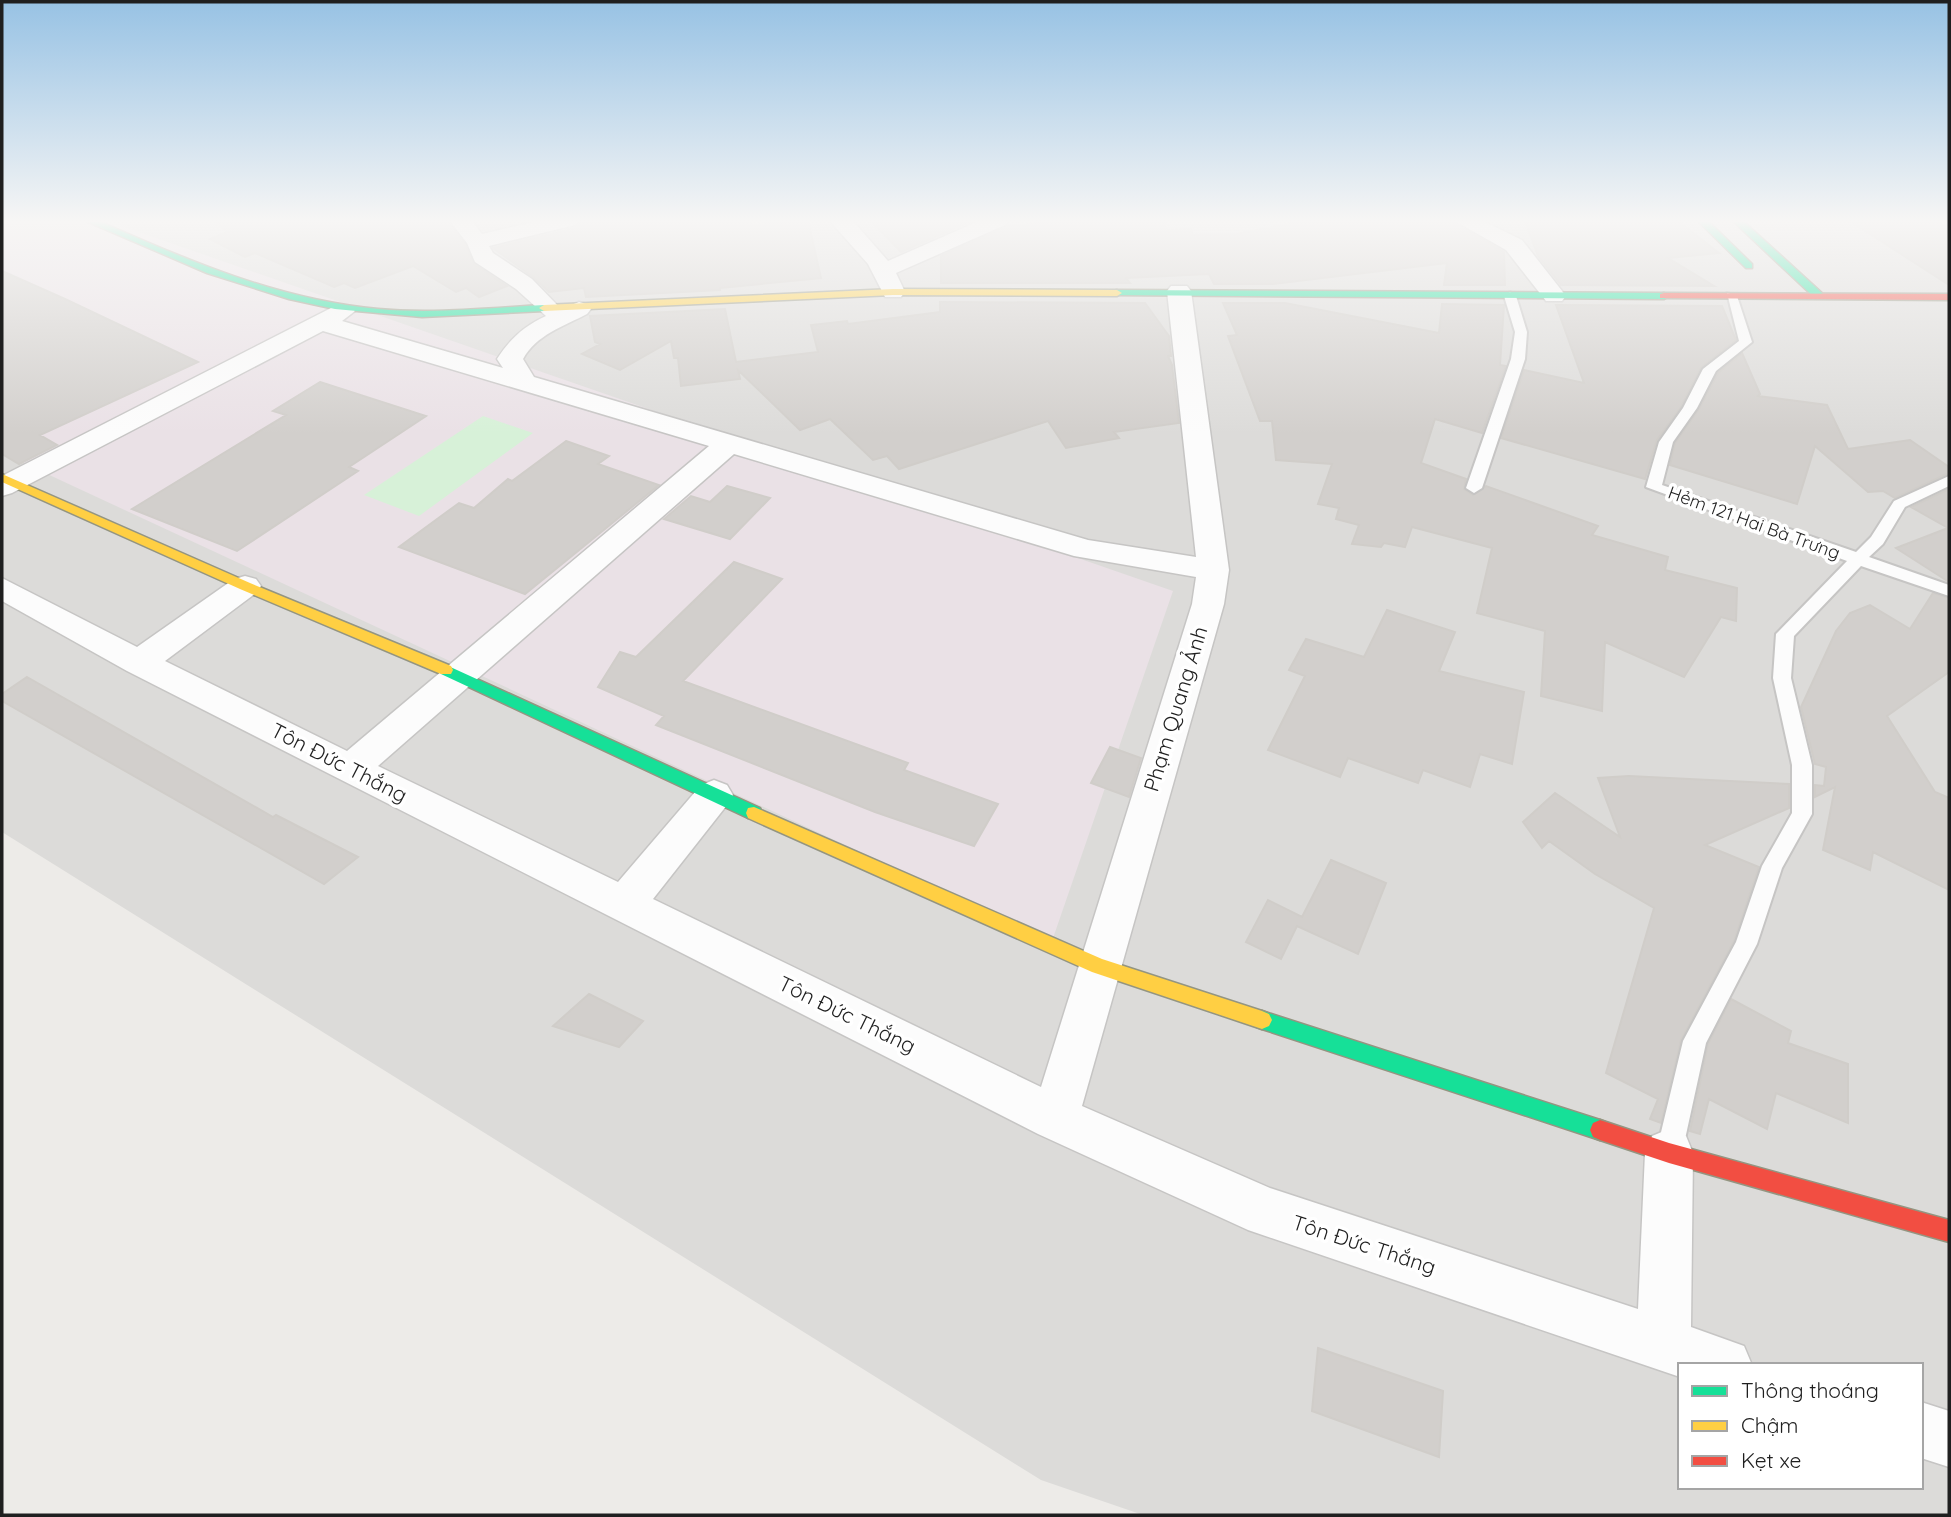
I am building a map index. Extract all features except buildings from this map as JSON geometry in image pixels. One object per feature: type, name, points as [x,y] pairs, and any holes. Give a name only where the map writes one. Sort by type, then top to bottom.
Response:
[{"type":"main road","points":[[271,292],[347,308],[420,314],[580,309],[893,292],[952,292]]},
{"type":"main road","points":[[1231,292],[1510,296],[1949,297]]},
{"type":"main road","points":[[1777,292],[1781,296]]},
{"type":"main road","points":[[1814,292],[1819,296]]},
{"type":"main road","points":[[5,483],[459,675],[715,795],[1098,966],[1669,1153],[1949,1231]]},
{"type":"street","points":[[532,292],[550,310]]},
{"type":"street","name":"Phạm Quang Ảnh","points":[[1055,1118],[1098,966],[1208,604],[1213,570],[1178,292]]},
{"type":"street","points":[[1551,292],[1554,296]]},
{"type":"street","points":[[5,483],[347,308]]},
{"type":"street","points":[[524,382],[510,359],[516,346],[536,330],[580,309]]},
{"type":"street","points":[[320,322],[1085,549],[1213,570]]},
{"type":"street","points":[[350,769],[730,443]]},
{"type":"street","points":[[139,663],[245,586]]},
{"type":"street","name":"Tôn Đức Thắng","points":[[2,588],[139,663],[1055,1118],[1266,1212],[1719,1363]]},
{"type":"street","points":[[624,905],[715,795]]},
{"type":"street","points":[[1664,1345],[1669,1153]]},
{"type":"street","points":[[1923,1431],[1949,1439]]},
{"type":"lane","points":[[1474,488],[1518,359],[1521,332],[1510,296]]},
{"type":"lane","name":"Hẻm 121 Hai Bà Trưng","points":[[1731,296],[1746,342],[1710,369],[1690,408],[1666,442],[1654,487],[1949,591]]},
{"type":"lane","points":[[1669,1153],[1695,1041],[1746,944],[1772,866],[1802,814],[1802,765],[1782,678],[1785,634],[1877,540],[1899,504],[1949,480]]},
{"type":"shaded area","points":[[2,292],[1949,292],[1949,1515],[1143,1515],[1041,1480],[2,832]]},
{"type":"shaded area","points":[[2,292],[311,292],[1173,591],[1052,941],[2,453]]},
{"type":"green space","points":[[483,416],[533,433],[419,516],[364,495]]},
{"type":"traffic: fast","points":[[275,292],[335,306],[378,312],[468,313],[544,308]]},
{"type":"traffic: fast","points":[[1814,292],[1819,296]]},
{"type":"traffic: fast","points":[[1117,293],[1664,296]]},
{"type":"traffic: fast","points":[[446,670],[754,813]]},
{"type":"traffic: fast","points":[[1262,1020],[1600,1130]]},
{"type":"traffic: slow","points":[[544,308],[893,292],[1117,293]]},
{"type":"traffic: slow","points":[[2,478],[245,586],[446,670]]},
{"type":"traffic: slow","points":[[754,813],[1098,966],[1262,1020]]},
{"type":"traffic: jam","points":[[1664,296],[1949,297]]},
{"type":"traffic: jam","points":[[1600,1130],[1669,1153],[1949,1231]]}]
